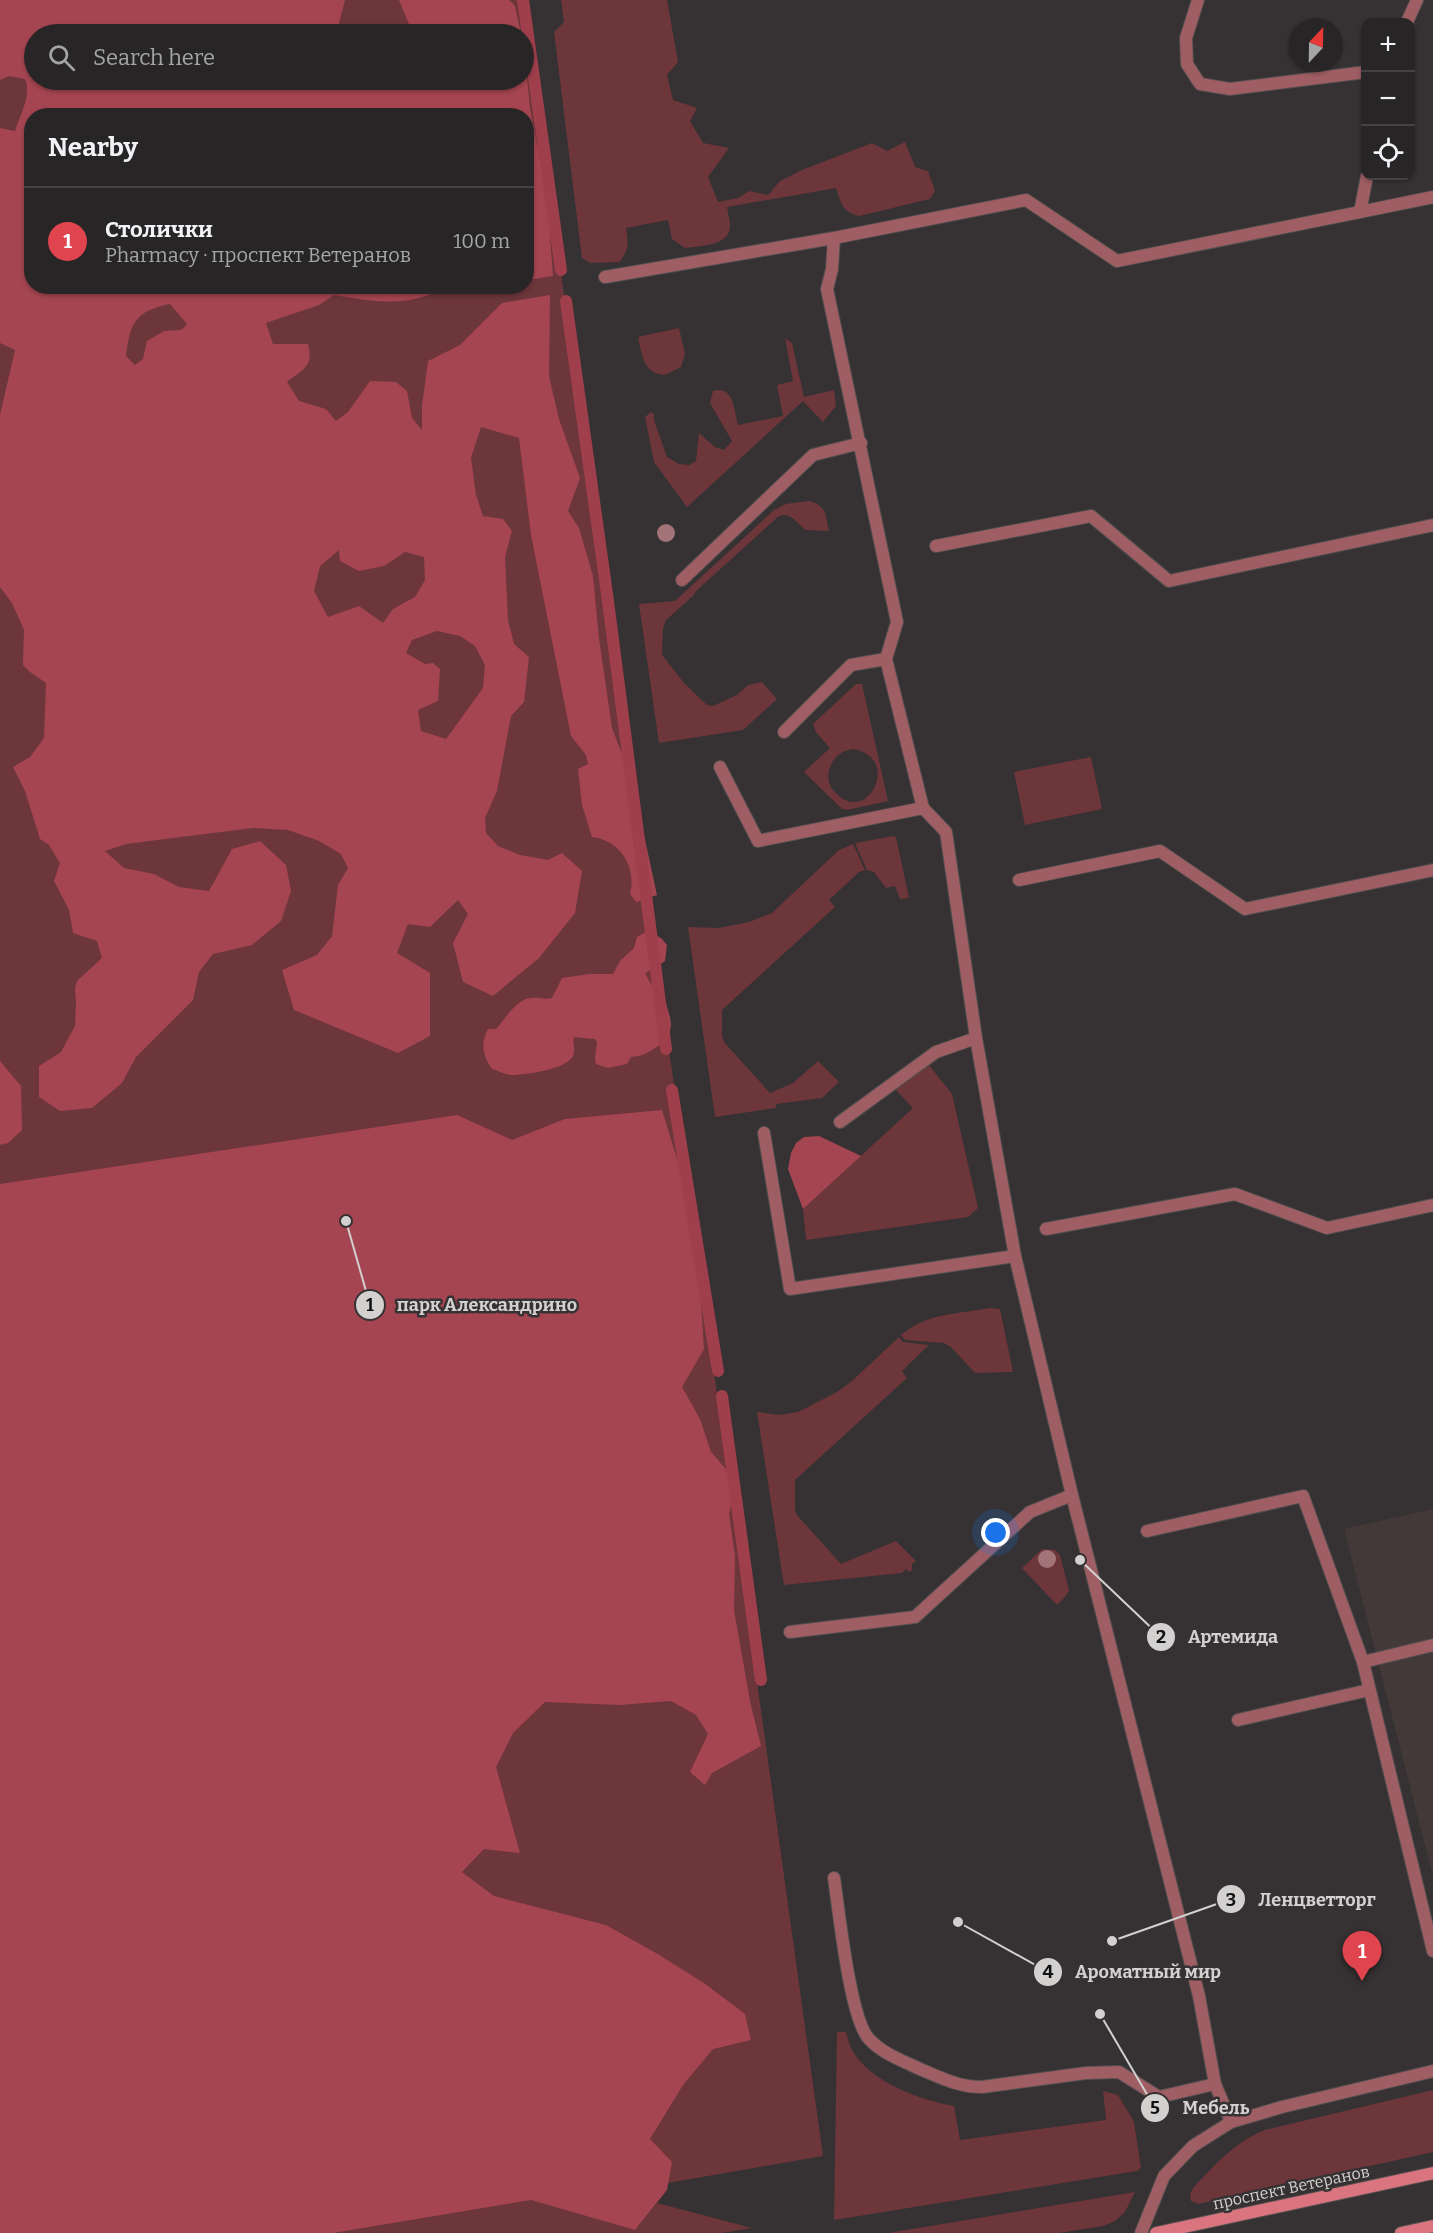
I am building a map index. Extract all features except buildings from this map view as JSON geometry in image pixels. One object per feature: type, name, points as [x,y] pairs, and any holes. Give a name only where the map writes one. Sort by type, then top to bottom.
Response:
[{"type":"main road","name":"проспект Ветеранов","points":[[1156,2233],[1433,2173]]},
{"type":"main road","points":[[1401,2233],[1433,2226]]},
{"type":"street","points":[[1198,0],[1186,38],[1186,56],[1187,64],[1200,84],[1230,89],[1361,73]]},
{"type":"street","points":[[1409,18],[1418,0]]},
{"type":"street","points":[[1360,212],[1367,180]]},
{"type":"street","points":[[604,277],[834,238],[1026,200],[1117,261],[1433,197]]},
{"type":"street","points":[[834,238],[832,269],[826,289],[861,443],[897,622],[886,659],[923,808],[946,832],[976,1038],[1015,1256],[1072,1495],[1199,1996],[1215,2084],[1231,2122]]},
{"type":"street","points":[[682,580],[813,455],[861,443]]},
{"type":"street","points":[[936,546],[1091,516],[1169,581],[1433,525]]},
{"type":"street","points":[[784,732],[851,665],[886,659]]},
{"type":"street","points":[[720,767],[758,841],[923,808]]},
{"type":"street","points":[[1019,880],[1160,851],[1245,909],[1433,870]]},
{"type":"street","points":[[840,1122],[936,1052],[976,1038]]},
{"type":"street","points":[[764,1133],[790,1289],[1015,1256]]},
{"type":"street","points":[[1046,1229],[1235,1194],[1327,1228],[1433,1205]]},
{"type":"street","points":[[790,1632],[915,1617],[1030,1512],[1072,1495]]},
{"type":"street","points":[[1148,1531],[1303,1497],[1363,1662],[1433,1951]]},
{"type":"street","points":[[1363,1662],[1433,1645]]},
{"type":"street","points":[[1238,1720],[1370,1690]]},
{"type":"street","points":[[834,1878],[856,2014],[868,2038],[878,2048],[941,2078],[969,2087],[1086,2073],[1119,2072],[1160,2097],[1215,2084]]},
{"type":"street","points":[[1141,2233],[1164,2176],[1193,2146],[1231,2122],[1282,2107],[1433,2071]]},
{"type":"shaded area","points":[[0,0],[523,0],[526,24],[24,24],[24,90],[534,90],[534,79],[823,2156],[547,2204],[635,2230],[657,2203],[752,2228],[722,2233],[0,2233]]},
{"type":"shaded area","points":[[0,0],[345,0],[339,24],[24,24],[24,79],[9,76],[0,80]]},
{"type":"shaded area","points":[[399,0],[509,0],[515,6],[519,24],[409,24]]},
{"type":"shaded area","points":[[561,0],[667,0],[678,62],[667,75],[673,100],[697,108],[690,121],[703,143],[729,148],[708,177],[718,202],[738,198],[749,191],[768,195],[780,181],[802,170],[872,143],[887,151],[905,142],[915,167],[928,171],[935,191],[930,199],[859,216],[846,209],[836,188],[727,207],[730,227],[725,238],[698,247],[685,248],[672,239],[668,220],[626,228],[627,250],[619,262],[590,263],[582,258],[554,32],[564,22]]},
{"type":"shaded area","points":[[27,90],[528,90],[530,108],[24,108],[24,294],[433,294],[392,302],[334,295],[319,305],[266,323],[273,344],[308,344],[310,358],[306,367],[287,382],[299,401],[326,409],[336,421],[348,412],[370,381],[396,382],[407,391],[412,418],[422,430],[422,406],[428,361],[460,345],[502,303],[550,295],[549,376],[559,419],[580,478],[568,511],[579,528],[593,576],[599,639],[612,728],[632,780],[657,895],[636,902],[630,894],[631,874],[624,856],[611,843],[592,837],[582,805],[578,769],[588,764],[586,755],[571,736],[531,535],[519,438],[481,427],[471,458],[476,495],[483,516],[503,519],[512,531],[505,557],[508,620],[514,644],[529,657],[524,702],[511,716],[497,791],[485,818],[486,833],[498,846],[520,855],[548,860],[562,853],[582,871],[575,913],[539,958],[493,996],[463,982],[453,943],[468,914],[458,900],[430,927],[408,924],[397,953],[430,973],[430,1036],[398,1053],[294,1010],[282,970],[317,955],[332,936],[338,885],[348,868],[341,854],[319,841],[288,830],[253,828],[126,844],[105,851],[124,868],[154,874],[179,887],[209,891],[232,849],[260,841],[286,865],[291,891],[281,921],[252,945],[213,954],[199,972],[193,1000],[136,1057],[122,1083],[92,1108],[60,1111],[39,1097],[39,1066],[61,1052],[75,1026],[77,981],[102,958],[97,941],[73,933],[69,910],[54,881],[60,863],[49,845],[40,839],[25,791],[13,767],[30,757],[44,738],[46,683],[23,665],[24,630],[12,603],[0,587],[0,415],[15,350],[0,343],[0,128],[15,131]],"holes":[[[170,304],[187,324],[181,330],[164,331],[147,341],[143,359],[135,365],[126,356],[133,326],[149,310]],[[339,550],[340,561],[359,571],[384,566],[405,552],[424,557],[425,580],[415,597],[393,609],[383,623],[359,606],[328,617],[314,591],[320,566]],[[437,631],[460,636],[475,646],[485,665],[483,688],[446,739],[421,731],[418,710],[438,701],[440,669],[433,663],[425,664],[406,653],[412,640]]]},
{"type":"shaded area","points":[[534,129],[547,196],[553,276],[534,279]]},
{"type":"shaded area","points":[[679,328],[685,354],[681,367],[665,375],[652,371],[642,356],[638,337]]},
{"type":"shaded area","points":[[785,338],[792,343],[804,397],[834,390],[836,406],[823,422],[803,401],[687,507],[654,462],[645,417],[651,412],[654,414],[667,457],[679,464],[689,465],[696,461],[699,433],[715,447],[724,450],[732,441],[710,403],[713,391],[720,390],[729,395],[738,425],[783,416],[777,385],[793,381]]},
{"type":"shaded area","points":[[809,501],[822,508],[829,531],[806,530],[787,515],[779,516],[696,591],[666,620],[663,628],[662,655],[685,684],[707,705],[713,706],[737,695],[748,685],[762,682],[777,699],[743,730],[659,743],[639,604],[675,601],[774,510],[786,504]]},
{"type":"shaded area","points":[[856,684],[862,684],[888,801],[847,810],[842,809],[804,772],[830,748],[816,732],[813,724]],"holes":[[[853,749],[868,755],[876,764],[878,776],[875,787],[868,797],[858,802],[846,800],[831,787],[828,777],[830,767],[836,757],[846,751]]]},
{"type":"shaded area","points":[[1091,757],[1102,809],[1025,825],[1014,772]]},
{"type":"shaded area","points":[[894,836],[909,898],[900,899],[895,886],[886,888],[874,872],[867,870],[855,843]]},
{"type":"shaded area","points":[[853,844],[865,870],[859,872],[829,900],[835,907],[722,1010],[724,1042],[770,1093],[793,1083],[818,1061],[839,1082],[822,1098],[776,1104],[776,1108],[715,1117],[688,927],[719,928],[749,922],[772,913],[839,850]]},
{"type":"shaded area","points":[[651,932],[667,945],[665,961],[645,973],[658,997],[665,1001],[671,1021],[670,1032],[663,1042],[645,1054],[631,1057],[627,1064],[608,1068],[596,1064],[597,1042],[595,1039],[574,1037],[573,1056],[569,1061],[554,1068],[511,1075],[492,1069],[484,1050],[484,1040],[488,1029],[496,1029],[521,1001],[532,998],[552,998],[562,978],[589,974],[613,974],[620,961],[634,948],[637,937]]},
{"type":"shaded area","points":[[0,1061],[21,1086],[22,1130],[8,1143],[0,1145]]},
{"type":"shaded area","points":[[928,1064],[952,1094],[978,1208],[968,1217],[806,1240],[803,1209],[913,1108],[896,1090],[897,1085]]},
{"type":"shaded area","points":[[662,1110],[678,1162],[693,1238],[705,1280],[701,1302],[704,1349],[682,1387],[700,1419],[711,1452],[726,1469],[734,1493],[729,1514],[735,1556],[734,1610],[750,1701],[761,1746],[712,1773],[705,1785],[690,1772],[708,1734],[696,1715],[671,1701],[619,1705],[545,1702],[513,1733],[496,1767],[520,1853],[484,1849],[462,1872],[494,1896],[606,1925],[704,1983],[745,2014],[751,2040],[713,2049],[683,2085],[650,2139],[672,2162],[667,2190],[635,2230],[531,2200],[333,2233],[0,2233],[0,1184],[457,1115],[512,1140],[565,1119]]},
{"type":"shaded area","points":[[819,1136],[861,1156],[803,1209],[788,1169],[791,1153],[796,1143],[804,1137]]},
{"type":"shaded area","points":[[990,1308],[1000,1309],[1013,1372],[975,1373],[951,1347],[944,1343],[905,1340],[901,1335],[932,1318]]},
{"type":"shaded area","points":[[899,1337],[903,1342],[929,1345],[902,1371],[907,1378],[795,1480],[795,1510],[841,1564],[896,1541],[916,1561],[912,1564],[912,1570],[909,1572],[906,1569],[902,1573],[784,1585],[757,1412],[779,1415],[798,1412],[837,1392]]},
{"type":"shaded area","points":[[1433,1509],[1433,1876],[1344,1529]]},
{"type":"shaded area","points":[[1042,1549],[1055,1550],[1060,1555],[1069,1590],[1057,1605],[1022,1568]]},
{"type":"shaded area","points":[[837,2032],[846,2032],[851,2048],[860,2061],[883,2080],[912,2094],[954,2106],[960,2140],[1106,2120],[1103,2091],[1118,2095],[1134,2122],[1141,2168],[1137,2171],[834,2220]]},
{"type":"shaded area","points":[[1433,2090],[1433,2152],[1198,2204],[1191,2201],[1190,2194],[1193,2188],[1234,2148],[1254,2135],[1265,2130]]},
{"type":"shaded area","points":[[1135,2192],[1125,2212],[1115,2221],[1103,2226],[1059,2233],[888,2233]]},
{"type":"waterway","points":[[523,0],[526,24]]},
{"type":"waterway","points":[[534,78],[561,270]]},
{"type":"waterway","points":[[566,301],[608,601],[666,1049]]},
{"type":"waterway","points":[[672,1090],[718,1371]]},
{"type":"waterway","points":[[722,1396],[761,1680]]},
{"type":"place","name":"парк Александрино","points":[[346,1221]]},
{"type":"place","name":"Артемида","points":[[1080,1560]]},
{"type":"place","name":"Ароматный мир","points":[[958,1922]]},
{"type":"place","name":"Ленцветторг","points":[[1112,1941]]},
{"type":"place","name":"Столички","points":[[1362,1981]]},
{"type":"place","name":"Мебель","points":[[1100,2014]]}]
